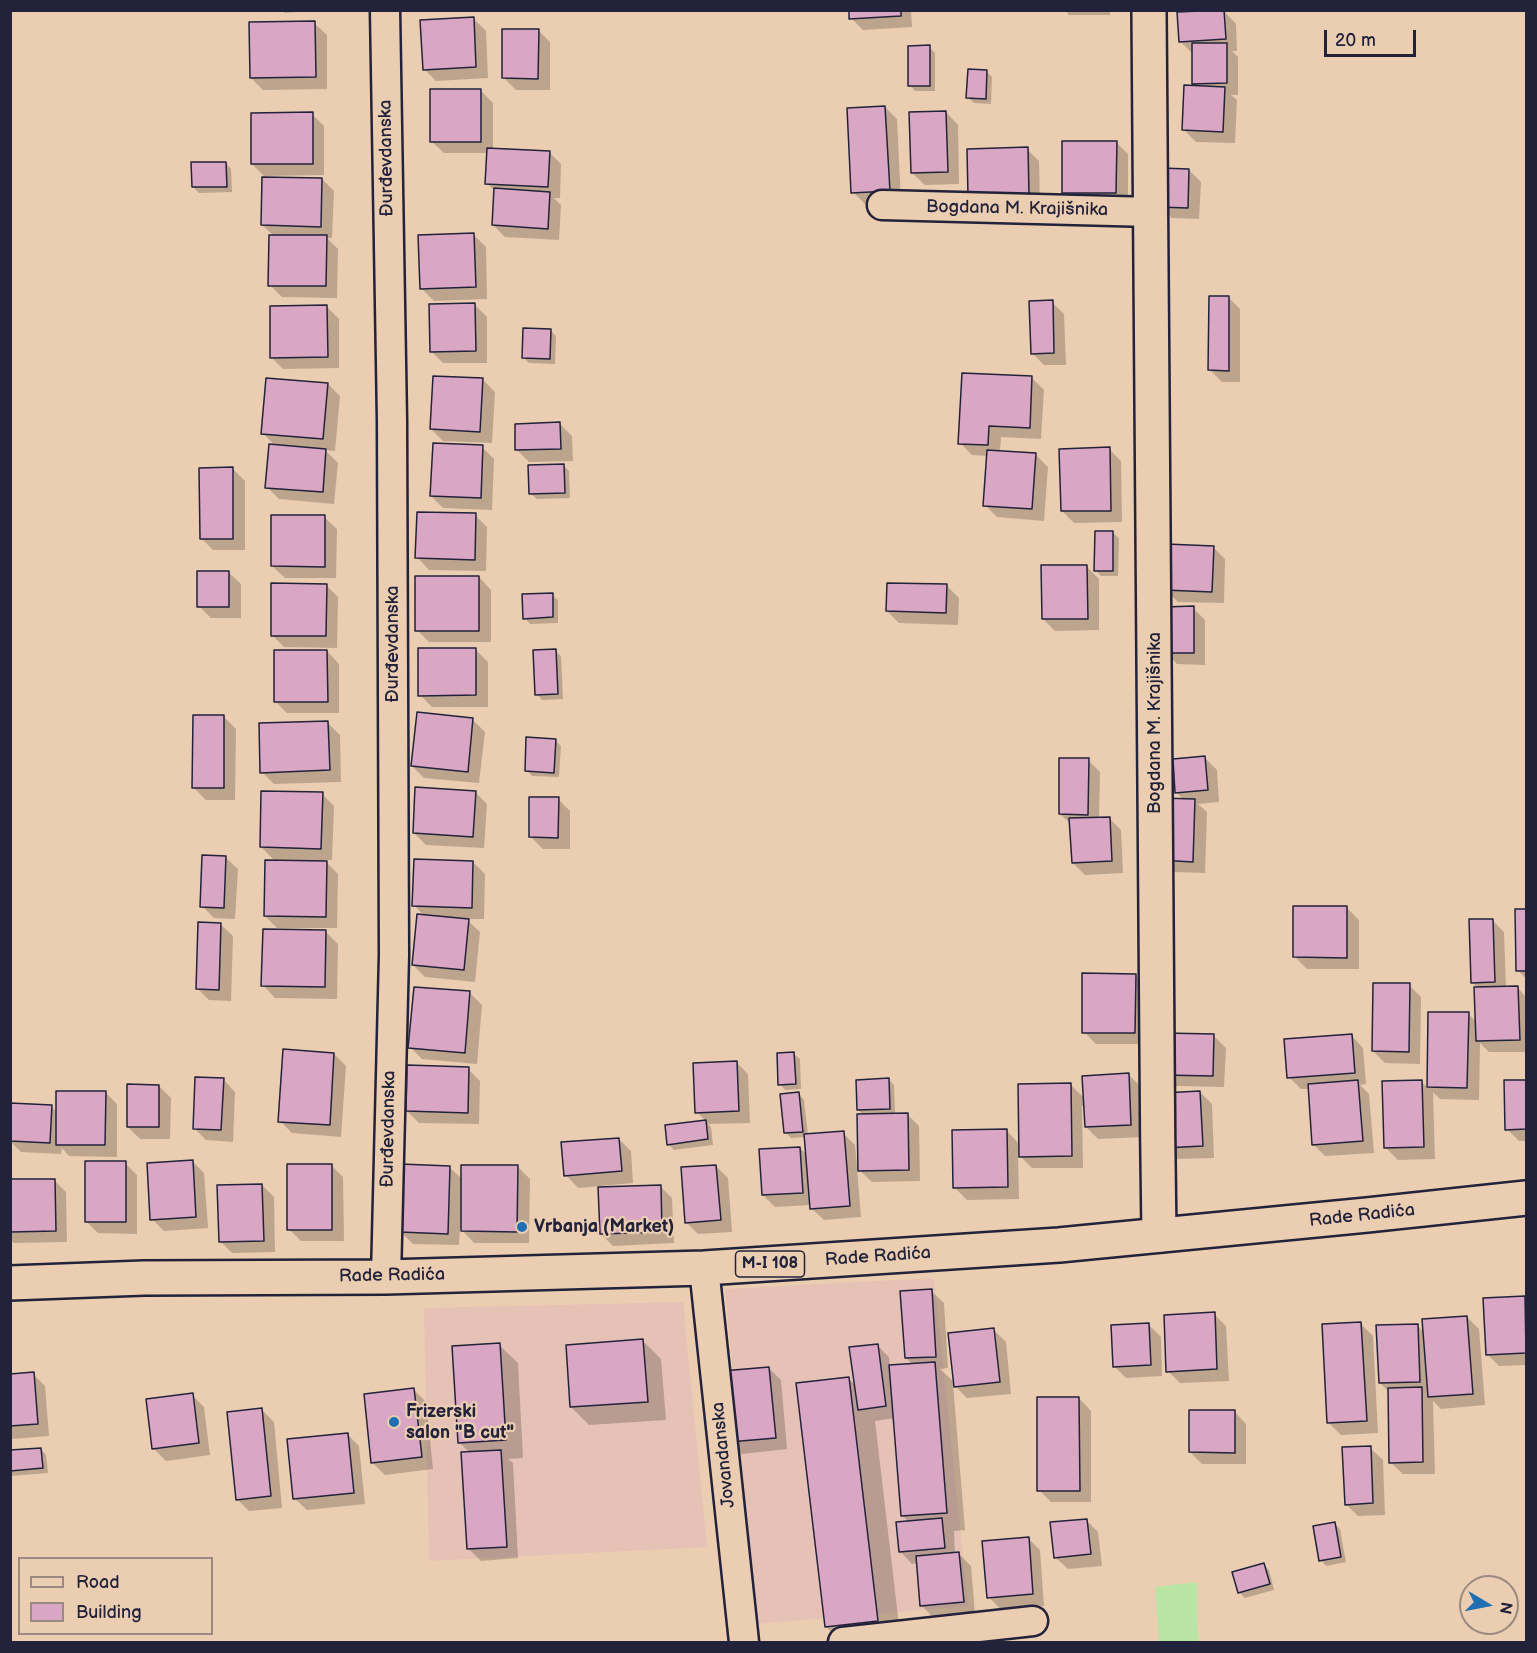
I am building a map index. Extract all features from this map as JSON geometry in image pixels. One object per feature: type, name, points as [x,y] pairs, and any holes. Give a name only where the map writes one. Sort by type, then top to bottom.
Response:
[{"type":"main road","name":"Bogdana M. Krajišnika","points":[[1149,10],[1159,1235]]},
{"type":"main road","name":"Rade Radića","points":[[10,1283],[144,1278],[386,1276],[704,1268],[1059,1245],[1527,1198]]},
{"type":"street","name":"Đurđevdanska","points":[[385,10],[392,421],[394,955],[386,1276]]},
{"type":"street","name":"Bogdana M. Krajišnika","points":[[882,206],[1152,212]]},
{"type":"street","name":"Jovandanska","points":[[704,1268],[744,1642]]},
{"type":"street","points":[[843,1642],[1033,1621]]},
{"type":"shaded area","points":[[934,1278],[968,1606],[756,1624],[725,1289]]},
{"type":"shaded area","points":[[683,1302],[707,1547],[429,1561],[424,1308]]},
{"type":"green space","points":[[1197,1582],[1199,1642],[1159,1642],[1155,1587]]},
{"type":"building","points":[[849,10],[901,10],[901,16],[849,19]]},
{"type":"building","points":[[1224,10],[1226,39],[1179,42],[1177,12]]},
{"type":"building","points":[[474,17],[476,67],[423,70],[420,20]]},
{"type":"building","points":[[315,21],[316,77],[250,78],[249,22]]},
{"type":"building","points":[[502,29],[539,29],[538,79],[502,78]]},
{"type":"building","points":[[1192,43],[1227,43],[1227,83],[1192,84]]},
{"type":"building","points":[[930,45],[930,86],[908,86],[908,46]]},
{"type":"building","points":[[968,69],[987,70],[986,99],[966,98]]},
{"type":"building","points":[[1184,85],[1225,87],[1223,132],[1182,130]]},
{"type":"building","points":[[430,89],[481,89],[481,142],[430,142]]},
{"type":"building","points":[[885,106],[890,191],[851,193],[847,108]]},
{"type":"building","points":[[946,111],[948,172],[911,173],[909,112]]},
{"type":"building","points":[[313,112],[313,164],[251,164],[251,113]]},
{"type":"building","points":[[1062,141],[1117,141],[1116,193],[1062,193]]},
{"type":"building","points":[[1028,147],[1029,195],[968,197],[967,149]]},
{"type":"building","points":[[487,148],[550,151],[548,187],[485,184]]},
{"type":"building","points":[[191,162],[226,162],[227,187],[192,187]]},
{"type":"building","points":[[1160,168],[1189,169],[1188,208],[1158,207]]},
{"type":"building","points":[[262,177],[322,178],[321,227],[261,225]]},
{"type":"building","points":[[494,188],[550,192],[548,229],[492,225]]},
{"type":"building","points":[[474,233],[476,287],[420,289],[418,235]]},
{"type":"building","points":[[269,235],[327,235],[326,286],[268,286]]},
{"type":"building","points":[[1209,296],[1229,296],[1229,371],[1208,370]]},
{"type":"building","points":[[1053,300],[1054,353],[1031,354],[1029,301]]},
{"type":"building","points":[[475,303],[476,351],[430,352],[429,304]]},
{"type":"building","points":[[327,305],[328,357],[270,358],[270,306]]},
{"type":"building","points":[[523,328],[551,329],[550,359],[522,358]]},
{"type":"building","points":[[962,373],[1032,376],[1030,428],[989,426],[988,445],[958,444]]},
{"type":"building","points":[[433,376],[483,378],[480,432],[430,429]]},
{"type":"building","points":[[266,378],[328,383],[323,439],[261,434]]},
{"type":"building","points":[[560,422],[561,449],[515,450],[515,424]]},
{"type":"building","points":[[433,443],[483,445],[481,498],[430,496]]},
{"type":"building","points":[[269,444],[326,449],[323,492],[265,488]]},
{"type":"building","points":[[1110,447],[1111,511],[1061,511],[1059,449]]},
{"type":"building","points":[[987,450],[1036,453],[1032,509],[983,506]]},
{"type":"building","points":[[564,464],[565,493],[529,494],[528,465]]},
{"type":"building","points":[[233,467],[233,539],[200,539],[199,468]]},
{"type":"building","points":[[417,512],[476,513],[475,560],[415,558]]},
{"type":"building","points":[[271,515],[325,515],[325,567],[271,566]]},
{"type":"building","points":[[1095,531],[1113,531],[1113,571],[1094,571]]},
{"type":"building","points":[[1166,544],[1214,546],[1212,592],[1164,590]]},
{"type":"building","points":[[1041,565],[1087,565],[1088,619],[1042,619]]},
{"type":"building","points":[[197,571],[229,571],[229,607],[197,607]]},
{"type":"building","points":[[415,576],[479,576],[479,631],[415,631]]},
{"type":"building","points":[[271,583],[327,584],[326,636],[271,636]]},
{"type":"building","points":[[887,583],[947,584],[946,613],[886,611]]},
{"type":"building","points":[[553,593],[553,617],[523,619],[522,594]]},
{"type":"building","points":[[1194,606],[1194,653],[1164,653],[1164,607]]},
{"type":"building","points":[[418,648],[476,648],[476,695],[418,696]]},
{"type":"building","points":[[556,649],[558,694],[535,695],[533,650]]},
{"type":"building","points":[[274,650],[327,650],[328,702],[274,702]]},
{"type":"building","points":[[417,712],[473,718],[468,772],[411,766]]},
{"type":"building","points":[[193,715],[224,715],[224,788],[192,788]]},
{"type":"building","points":[[328,721],[330,770],[260,773],[259,723]]},
{"type":"building","points":[[526,737],[556,739],[554,773],[525,771]]},
{"type":"building","points":[[1205,756],[1208,790],[1175,793],[1173,759]]},
{"type":"building","points":[[1059,758],[1089,758],[1088,815],[1059,814]]},
{"type":"building","points":[[415,787],[476,791],[473,837],[413,833]]},
{"type":"building","points":[[261,791],[323,792],[321,849],[260,847]]},
{"type":"building","points":[[529,797],[559,797],[558,838],[529,837]]},
{"type":"building","points":[[1161,798],[1195,799],[1193,862],[1159,860]]},
{"type":"building","points":[[1110,817],[1112,861],[1072,863],[1069,818]]},
{"type":"building","points":[[202,855],[226,856],[224,908],[200,907]]},
{"type":"building","points":[[414,859],[473,861],[472,908],[412,906]]},
{"type":"building","points":[[265,860],[327,861],[326,917],[264,916]]},
{"type":"building","points":[[1293,906],[1347,906],[1347,958],[1293,957]]},
{"type":"building","points":[[1515,909],[1526,909],[1526,971],[1516,971]]},
{"type":"building","points":[[417,914],[469,919],[464,970],[412,965]]},
{"type":"building","points":[[1469,919],[1493,919],[1495,982],[1471,983]]},
{"type":"building","points":[[198,922],[221,923],[219,990],[196,989]]},
{"type":"building","points":[[263,929],[326,930],[325,987],[261,986]]},
{"type":"building","points":[[1082,973],[1136,974],[1135,1033],[1082,1033]]},
{"type":"building","points":[[1373,983],[1410,983],[1409,1052],[1372,1051]]},
{"type":"building","points":[[1518,986],[1520,1040],[1476,1041],[1474,987]]},
{"type":"building","points":[[414,987],[470,991],[465,1053],[408,1048]]},
{"type":"building","points":[[1428,1012],[1469,1012],[1467,1088],[1427,1087]]},
{"type":"building","points":[[1164,1033],[1214,1034],[1213,1076],[1162,1075]]},
{"type":"building","points":[[1352,1034],[1355,1073],[1287,1078],[1284,1039]]},
{"type":"building","points":[[283,1049],[334,1053],[330,1125],[278,1122]]},
{"type":"building","points":[[794,1052],[796,1084],[778,1085],[777,1053]]},
{"type":"building","points":[[737,1061],[739,1111],[695,1113],[693,1063]]},
{"type":"building","points":[[407,1065],[469,1067],[468,1113],[406,1111]]},
{"type":"building","points":[[1129,1073],[1131,1125],[1085,1127],[1082,1076]]},
{"type":"building","points":[[195,1077],[224,1078],[221,1130],[193,1129]]},
{"type":"building","points":[[889,1078],[890,1109],[857,1110],[856,1080]]},
{"type":"building","points":[[1358,1080],[1363,1141],[1312,1145],[1308,1084]]},
{"type":"building","points":[[1422,1080],[1424,1147],[1384,1148],[1382,1081]]},
{"type":"building","points":[[1504,1080],[1526,1080],[1526,1129],[1505,1130]]},
{"type":"building","points":[[1071,1083],[1072,1156],[1019,1157],[1018,1084]]},
{"type":"building","points":[[127,1084],[159,1085],[159,1127],[127,1127]]},
{"type":"building","points":[[56,1091],[106,1091],[105,1145],[56,1145]]},
{"type":"building","points":[[1200,1091],[1203,1146],[1164,1148],[1162,1093]]},
{"type":"building","points":[[799,1092],[803,1132],[784,1133],[780,1094]]},
{"type":"building","points":[[10,1103],[52,1105],[50,1143],[10,1141]]},
{"type":"building","points":[[908,1113],[909,1170],[858,1171],[857,1114]]},
{"type":"building","points":[[706,1120],[708,1139],[667,1145],[665,1125]]},
{"type":"building","points":[[1007,1129],[1008,1187],[953,1188],[952,1130]]},
{"type":"building","points":[[844,1131],[850,1206],[810,1209],[804,1134]]},
{"type":"building","points":[[619,1138],[622,1171],[564,1176],[561,1142]]},
{"type":"building","points":[[800,1147],[803,1193],[762,1195],[759,1149]]},
{"type":"building","points":[[193,1160],[196,1217],[150,1220],[147,1163]]},
{"type":"building","points":[[85,1161],[126,1161],[126,1222],[85,1222]]},
{"type":"building","points":[[287,1164],[332,1164],[332,1230],[287,1230]]},
{"type":"building","points":[[401,1164],[450,1166],[448,1234],[400,1232]]},
{"type":"building","points":[[461,1165],[518,1165],[517,1232],[461,1231]]},
{"type":"building","points":[[716,1165],[721,1220],[685,1223],[681,1167]]},
{"type":"building","points":[[10,1179],[55,1179],[56,1231],[10,1232]]},
{"type":"building","points":[[262,1184],[264,1241],[219,1242],[217,1185]]},
{"type":"building","points":[[661,1185],[662,1232],[600,1234],[598,1187]]},
{"type":"building","points":[[932,1289],[936,1357],[905,1358],[900,1291]]},
{"type":"building","points":[[1525,1296],[1526,1353],[1486,1355],[1483,1298]]},
{"type":"building","points":[[1215,1312],[1217,1369],[1166,1372],[1164,1315]]},
{"type":"building","points":[[1467,1316],[1473,1394],[1428,1397],[1422,1319]]},
{"type":"building","points":[[1361,1322],[1367,1421],[1327,1423],[1322,1324]]},
{"type":"building","points":[[1149,1323],[1151,1365],[1113,1367],[1111,1325]]},
{"type":"building","points":[[1418,1324],[1420,1382],[1379,1383],[1376,1325]]},
{"type":"building","points":[[994,1328],[1000,1382],[954,1387],[948,1333]]},
{"type":"building","points":[[643,1339],[648,1402],[570,1407],[566,1345]]},
{"type":"building","points":[[500,1343],[506,1440],[458,1443],[452,1346]]},
{"type":"building","points":[[878,1344],[886,1406],[858,1410],[849,1347]]},
{"type":"building","points":[[935,1362],[947,1513],[901,1516],[889,1365]]},
{"type":"building","points":[[769,1367],[776,1438],[729,1442],[722,1371]]},
{"type":"building","points":[[34,1372],[38,1424],[10,1426],[10,1374]]},
{"type":"building","points":[[849,1377],[878,1621],[825,1627],[796,1383]]},
{"type":"building","points":[[1422,1387],[1423,1462],[1389,1463],[1388,1388]]},
{"type":"building","points":[[414,1388],[422,1457],[371,1463],[364,1394]]},
{"type":"building","points":[[193,1393],[199,1443],[152,1449],[146,1399]]},
{"type":"building","points":[[1037,1397],[1079,1397],[1080,1491],[1037,1491]]},
{"type":"building","points":[[262,1408],[271,1496],[236,1500],[227,1412]]},
{"type":"building","points":[[1189,1410],[1235,1410],[1235,1453],[1189,1452]]},
{"type":"building","points":[[348,1433],[354,1493],[293,1499],[287,1439]]},
{"type":"building","points":[[1371,1446],[1373,1503],[1345,1505],[1342,1447]]},
{"type":"building","points":[[41,1448],[43,1468],[10,1471],[10,1450]]},
{"type":"building","points":[[501,1450],[507,1547],[467,1549],[461,1452]]},
{"type":"building","points":[[942,1518],[945,1548],[899,1552],[896,1522]]},
{"type":"building","points":[[1087,1519],[1091,1554],[1054,1558],[1050,1522]]},
{"type":"building","points":[[1335,1522],[1341,1557],[1319,1561],[1313,1526]]},
{"type":"building","points":[[1029,1537],[1033,1594],[987,1598],[982,1541]]},
{"type":"building","points":[[959,1552],[964,1602],[920,1606],[916,1556]]},
{"type":"building","points":[[1264,1563],[1270,1584],[1238,1593],[1232,1572]]},
{"type":"place","name":"Vrbanja (Market)","points":[[522,1227]]},
{"type":"place","name":"Frizerski salon \"B cut\"","points":[[394,1422]]}]
